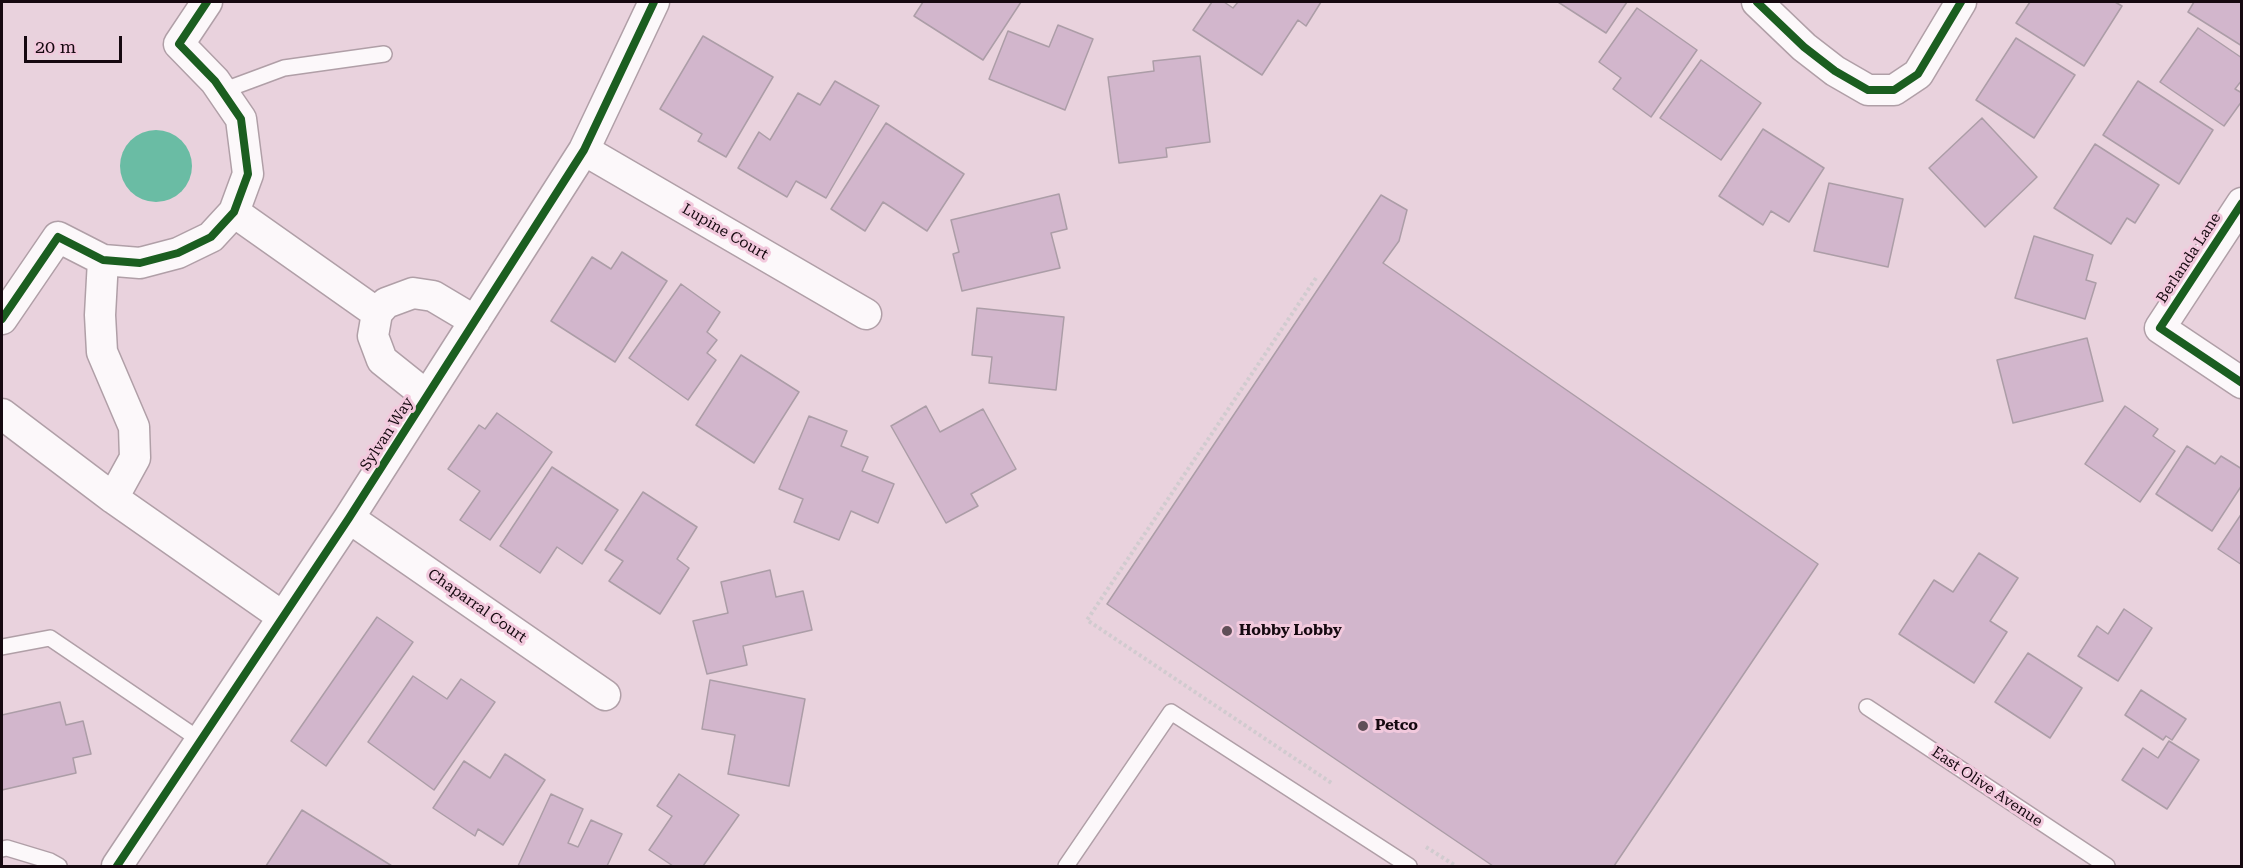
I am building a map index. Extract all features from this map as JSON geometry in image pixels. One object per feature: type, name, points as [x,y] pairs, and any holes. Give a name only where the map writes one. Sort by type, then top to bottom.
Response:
[{"type":"street","points":[[2,319],[57,237],[103,260],[140,263],[178,253],[211,237],[234,212],[248,174],[241,119],[222,91],[179,44],[207,2]]},
{"type":"street","name":"Sylvan Way","points":[[117,867],[349,518],[584,150],[654,2]]},
{"type":"street","points":[[1757,2],[1804,47],[1835,71],[1868,90],[1894,90],[1918,74],[1961,2]]},
{"type":"street","name":"Lupine Court","points":[[584,150],[866,314]]},
{"type":"street","name":"Berlanda Lane","points":[[2241,203],[2160,328],[2241,383]]},
{"type":"street","points":[[234,212],[376,313]]},
{"type":"street","points":[[103,260],[100,315],[102,352],[135,427],[135,458],[113,498]]},
{"type":"street","points":[[427,396],[382,360],[372,336],[376,313],[386,303],[413,293],[433,296],[475,321]]},
{"type":"street","points":[[2,414],[113,498],[283,617]]},
{"type":"street","name":"Chaparral Court","points":[[349,518],[605,695]]},
{"type":"lane","points":[[222,91],[284,68],[384,54]]},
{"type":"lane","points":[[2,646],[50,638],[200,740]]},
{"type":"lane","name":"East Olive Avenue","points":[[1868,707],[2107,867]]},
{"type":"lane","points":[[1066,867],[1171,712],[1409,867]]},
{"type":"lane","points":[[2,849],[7,848],[50,861],[58,867]]},
{"type":"path","points":[[1316,278],[1087,620],[1336,787]]},
{"type":"path","points":[[1416,840],[1456,867]]},
{"type":"shaded area","points":[[156,130],[176,136],[186,146],[192,166],[186,186],[176,196],[156,202],[136,196],[126,186],[120,166],[126,146],[136,136]]},
{"type":"building","points":[[923,2],[1021,2],[983,60],[914,16]]},
{"type":"building","points":[[1212,2],[1224,2],[1233,8],[1238,2],[1321,2],[1306,26],[1298,20],[1262,75],[1193,30]]},
{"type":"building","points":[[1558,2],[1627,2],[1606,33]]},
{"type":"building","points":[[2030,2],[2115,2],[2122,6],[2084,66],[2016,23]]},
{"type":"building","points":[[2194,2],[2242,2],[2242,46],[2188,12]]},
{"type":"building","points":[[1637,8],[1697,50],[1651,117],[1613,89],[1621,78],[1599,62]]},
{"type":"building","points":[[1058,25],[1093,39],[1065,110],[989,79],[1008,31],[1049,47]]},
{"type":"building","points":[[2198,28],[2242,58],[2242,80],[2235,89],[2242,93],[2242,101],[2224,126],[2160,82]]},
{"type":"building","points":[[703,36],[773,77],[726,157],[698,141],[702,134],[660,109]]},
{"type":"building","points":[[2016,38],[2075,75],[2034,138],[1976,100]]},
{"type":"building","points":[[1200,56],[1210,142],[1166,148],[1167,157],[1119,163],[1108,77],[1154,71],[1153,61]]},
{"type":"building","points":[[1701,60],[1761,103],[1721,160],[1660,118]]},
{"type":"building","points":[[835,81],[879,106],[826,198],[796,181],[787,197],[738,168],[759,132],[770,140],[798,93],[820,105]]},
{"type":"building","points":[[2138,81],[2213,130],[2179,184],[2103,135]]},
{"type":"building","points":[[1982,118],[2037,177],[1985,227],[1929,168]]},
{"type":"building","points":[[886,123],[964,174],[927,231],[883,202],[865,231],[831,209]]},
{"type":"building","points":[[1763,129],[1824,168],[1789,222],[1771,211],[1763,225],[1719,196]]},
{"type":"building","points":[[2095,144],[2159,185],[2135,223],[2127,218],[2111,244],[2054,208]]},
{"type":"building","points":[[1829,183],[1903,199],[1888,267],[1814,251]]},
{"type":"building","points":[[1059,194],[1067,229],[1051,233],[1060,268],[962,291],[953,254],[959,252],[951,220]]},
{"type":"building","points":[[1381,195],[1407,210],[1399,241],[1383,263],[1818,564],[1614,866],[1493,866],[1107,604]]},
{"type":"building","points":[[2034,236],[2093,255],[2086,280],[2096,283],[2085,319],[2015,298]]},
{"type":"building","points":[[622,252],[667,281],[615,362],[551,321],[592,257],[611,269]]},
{"type":"building","points":[[681,284],[720,312],[707,332],[717,340],[707,353],[716,360],[688,400],[629,358]]},
{"type":"building","points":[[977,308],[1064,317],[1056,390],[989,383],[992,357],[972,355]]},
{"type":"building","points":[[2087,338],[2103,401],[2013,423],[1997,360]]},
{"type":"building","points":[[741,355],[799,392],[754,463],[696,425]]},
{"type":"building","points":[[926,406],[940,432],[983,409],[1016,469],[971,494],[978,506],[946,523],[891,426]]},
{"type":"building","points":[[2125,406],[2158,429],[2153,436],[2175,451],[2140,502],[2085,464]]},
{"type":"building","points":[[497,413],[552,452],[490,540],[460,520],[480,491],[448,469],[479,425],[485,429]]},
{"type":"building","points":[[809,416],[847,431],[841,446],[868,457],[862,471],[894,484],[878,523],[851,511],[839,540],[794,522],[803,499],[779,489]]},
{"type":"building","points":[[2187,446],[2215,464],[2221,456],[2242,469],[2242,485],[2212,531],[2156,494]]},
{"type":"building","points":[[552,467],[618,510],[582,564],[557,547],[540,573],[500,546]]},
{"type":"building","points":[[643,492],[697,527],[677,559],[689,568],[660,614],[609,581],[623,561],[605,550]]},
{"type":"building","points":[[2242,513],[2242,565],[2218,549]]},
{"type":"building","points":[[1979,553],[2018,578],[1990,621],[2007,632],[1974,683],[1899,634],[1934,580],[1953,592]]},
{"type":"building","points":[[770,570],[776,597],[803,591],[812,630],[743,646],[747,665],[707,674],[693,621],[728,613],[721,582]]},
{"type":"building","points":[[2124,609],[2152,628],[2118,681],[2078,656],[2097,626],[2108,634]]},
{"type":"building","points":[[377,617],[413,642],[326,766],[291,741]]},
{"type":"building","points":[[2028,653],[2082,688],[2050,738],[1995,702]]},
{"type":"building","points":[[413,676],[447,699],[461,679],[495,702],[434,790],[368,742]]},
{"type":"building","points":[[710,680],[805,699],[789,786],[728,774],[735,735],[702,729]]},
{"type":"building","points":[[2141,690],[2186,719],[2172,740],[2166,736],[2163,740],[2125,715]]},
{"type":"building","points":[[60,702],[66,725],[83,721],[91,754],[73,758],[76,773],[2,790],[2,715]]},
{"type":"building","points":[[2169,741],[2199,760],[2167,809],[2122,780],[2143,748],[2158,758]]},
{"type":"building","points":[[505,754],[545,780],[503,845],[478,829],[475,836],[433,808],[464,761],[490,778]]},
{"type":"building","points":[[679,774],[739,815],[703,866],[673,866],[649,850],[672,816],[657,806]]},
{"type":"building","points":[[551,794],[583,809],[568,843],[578,847],[591,820],[622,834],[607,866],[518,866]]},
{"type":"building","points":[[302,810],[392,866],[266,866]]},
{"type":"cycle path","points":[[2,319],[58,237],[103,260],[140,263],[178,253],[211,237],[234,212],[248,174],[241,119],[215,81],[179,44],[207,2]]},
{"type":"cycle path","points":[[117,866],[349,518],[584,150],[654,2]]},
{"type":"cycle path","points":[[1757,2],[1804,47],[1835,71],[1868,90],[1894,90],[1918,74],[1961,2]]},
{"type":"cycle path","points":[[2242,203],[2160,328],[2242,383]]},
{"type":"place","name":"Hobby Lobby","points":[[1227,631]]},
{"type":"place","name":"Petco","points":[[1363,726]]}]
